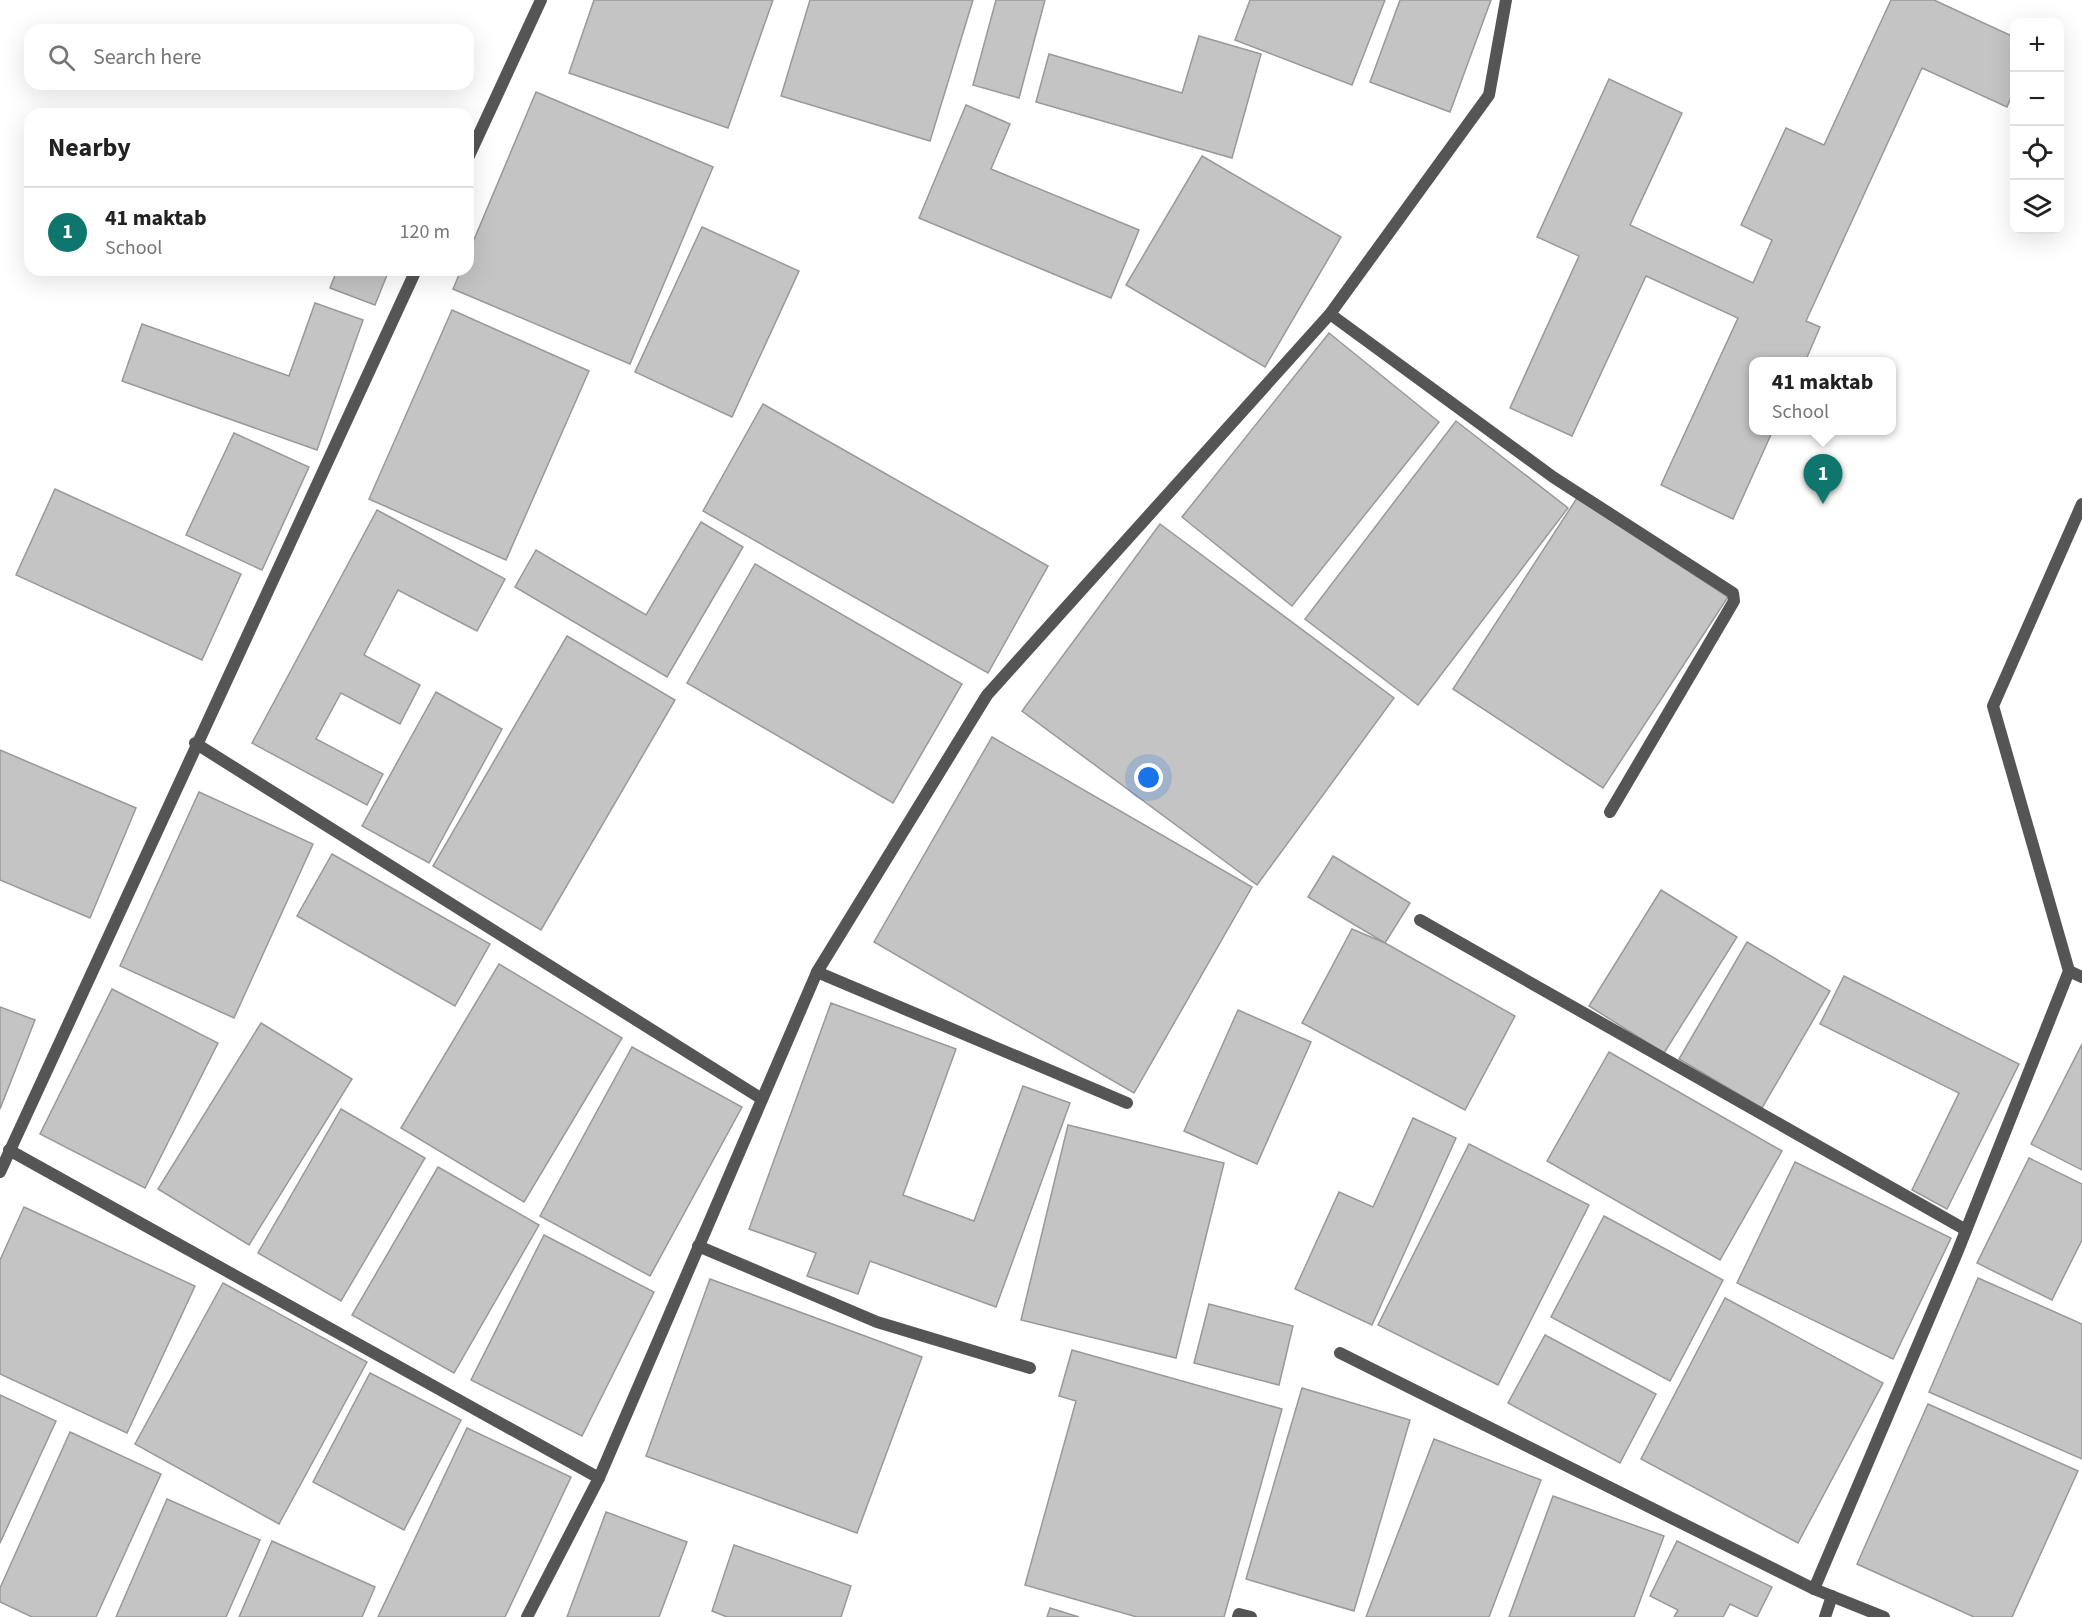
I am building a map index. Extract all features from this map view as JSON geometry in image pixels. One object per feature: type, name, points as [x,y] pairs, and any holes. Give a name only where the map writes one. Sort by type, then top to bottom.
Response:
[{"type":"street","points":[[474,145],[542,0]]},
{"type":"street","points":[[527,1617],[599,1478],[817,972],[987,695],[1330,314],[1489,95],[1506,0]]},
{"type":"street","points":[[0,1172],[195,743],[413,276]]},
{"type":"street","points":[[1330,314],[1553,477],[1733,593],[1734,601],[1610,812]]},
{"type":"street","points":[[1814,1588],[1966,1230],[2069,971],[1993,706],[2082,504]]},
{"type":"street","points":[[195,743],[762,1099]]},
{"type":"street","points":[[1420,920],[1966,1230]]},
{"type":"street","points":[[2069,971],[2082,977]]},
{"type":"street","points":[[817,972],[1127,1103]]},
{"type":"street","points":[[9,1150],[599,1478]]},
{"type":"street","points":[[698,1246],[877,1322],[1030,1368]]},
{"type":"street","points":[[1340,1353],[1814,1588],[1884,1617]]},
{"type":"street","points":[[1825,1617],[1832,1596]]},
{"type":"street","points":[[1238,1617],[1239,1614],[1251,1617]]},
{"type":"building","points":[[594,0],[773,0],[728,128],[569,73]]},
{"type":"building","points":[[810,0],[973,0],[930,141],[781,96]]},
{"type":"building","points":[[996,0],[1045,0],[1019,98],[973,85]]},
{"type":"building","points":[[1250,0],[1385,0],[1352,85],[1235,40]]},
{"type":"building","points":[[1400,0],[1491,0],[1450,112],[1370,82]]},
{"type":"building","points":[[1891,0],[1934,0],[2010,35],[2010,100],[2007,107],[1922,68],[1806,321],[1820,327],[1807,357],[1749,357],[1749,435],[1771,435],[1733,519],[1661,485],[1738,318],[1646,276],[1572,436],[1510,408],[1579,256],[1537,237],[1609,79],[1682,113],[1630,225],[1753,283],[1772,240],[1741,225],[1786,128],[1824,145]]},
{"type":"building","points":[[1199,36],[1261,54],[1232,158],[1036,102],[1049,54],[1182,93]]},
{"type":"building","points":[[536,92],[713,167],[630,364],[453,289],[458,276],[474,276],[474,240]]},
{"type":"building","points":[[966,105],[1010,124],[991,169],[1139,230],[1111,298],[919,218]]},
{"type":"building","points":[[1202,156],[1341,237],[1265,367],[1126,285]]},
{"type":"building","points":[[702,227],[799,271],[732,417],[635,372]]},
{"type":"building","points":[[335,276],[387,276],[375,305],[330,288]]},
{"type":"building","points":[[315,303],[363,320],[317,450],[122,381],[142,324],[289,376]]},
{"type":"building","points":[[452,310],[589,371],[506,560],[369,499]]},
{"type":"building","points":[[1329,333],[1439,422],[1292,606],[1182,517]]},
{"type":"building","points":[[763,404],[1048,566],[988,673],[703,511]]},
{"type":"building","points":[[1456,421],[1568,508],[1418,705],[1305,619]]},
{"type":"building","points":[[234,433],[309,467],[262,570],[186,535]]},
{"type":"building","points":[[55,489],[241,574],[202,660],[16,575]]},
{"type":"building","points":[[1577,498],[1728,597],[1603,788],[1453,689]]},
{"type":"building","points":[[377,510],[505,579],[477,631],[398,590],[364,655],[420,685],[400,724],[341,693],[316,739],[383,774],[367,805],[252,743]]},
{"type":"building","points":[[701,522],[743,547],[667,677],[515,587],[536,550],[646,615]]},
{"type":"building","points":[[1160,524],[1394,698],[1257,885],[1022,711]]},
{"type":"building","points":[[755,564],[962,684],[893,803],[687,683]]},
{"type":"building","points":[[567,636],[675,700],[541,930],[433,866]]},
{"type":"building","points":[[436,692],[502,729],[429,863],[362,826]]},
{"type":"building","points":[[992,737],[1252,887],[1134,1093],[874,942]]},
{"type":"building","points":[[0,750],[136,808],[90,918],[0,880]]},
{"type":"building","points":[[199,792],[313,844],[234,1018],[120,966]]},
{"type":"building","points":[[332,854],[490,944],[455,1006],[297,916]]},
{"type":"building","points":[[1333,856],[1410,903],[1385,943],[1308,897]]},
{"type":"building","points":[[1661,890],[1737,937],[1664,1053],[1589,1006]]},
{"type":"building","points":[[1352,929],[1385,943],[1515,1016],[1465,1110],[1302,1023]]},
{"type":"building","points":[[1747,942],[1830,991],[1762,1108],[1679,1059]]},
{"type":"building","points":[[499,964],[622,1038],[524,1202],[401,1128]]},
{"type":"building","points":[[1844,976],[2019,1064],[1947,1209],[1912,1190],[1959,1093],[1820,1024]]},
{"type":"building","points":[[112,989],[218,1043],[145,1188],[40,1134]]},
{"type":"building","points":[[831,1003],[956,1049],[903,1195],[974,1221],[1023,1086],[1070,1103],[996,1307],[870,1261],[858,1294],[807,1276],[816,1253],[749,1229]]},
{"type":"building","points":[[0,1007],[35,1020],[0,1109]]},
{"type":"building","points":[[1238,1010],[1311,1042],[1257,1164],[1184,1131]]},
{"type":"building","points":[[261,1023],[352,1079],[249,1245],[158,1189]]},
{"type":"building","points":[[2082,1044],[2082,1170],[2031,1144]]},
{"type":"building","points":[[632,1047],[742,1107],[650,1276],[540,1216]]},
{"type":"building","points":[[1609,1052],[1782,1151],[1720,1260],[1547,1161]]},
{"type":"building","points":[[341,1109],[425,1158],[341,1301],[258,1253]]},
{"type":"building","points":[[1413,1118],[1456,1138],[1372,1325],[1295,1289],[1339,1192],[1373,1207]]},
{"type":"building","points":[[1068,1125],[1224,1163],[1176,1358],[1021,1320]]},
{"type":"building","points":[[1469,1144],[1589,1205],[1498,1385],[1378,1325]]},
{"type":"building","points":[[2029,1158],[2082,1184],[2082,1240],[2052,1300],[1977,1263]]},
{"type":"building","points":[[1795,1162],[1951,1238],[1893,1359],[1737,1283]]},
{"type":"building","points":[[438,1167],[539,1225],[454,1373],[352,1315]]},
{"type":"building","points":[[24,1207],[195,1286],[127,1433],[0,1374],[0,1260]]},
{"type":"building","points":[[1604,1216],[1723,1280],[1670,1381],[1551,1317]]},
{"type":"building","points":[[544,1235],[654,1292],[582,1436],[471,1380]]},
{"type":"building","points":[[1978,1278],[2082,1324],[2082,1459],[1929,1392]]},
{"type":"building","points":[[710,1279],[922,1357],[857,1533],[646,1456]]},
{"type":"building","points":[[223,1283],[367,1362],[279,1524],[135,1444]]},
{"type":"building","points":[[1725,1298],[1883,1383],[1798,1543],[1641,1459]]},
{"type":"building","points":[[1209,1304],[1293,1326],[1279,1385],[1194,1363]]},
{"type":"building","points":[[1545,1335],[1656,1394],[1620,1463],[1508,1403]]},
{"type":"building","points":[[1072,1350],[1282,1409],[1224,1617],[1137,1617],[1025,1585],[1076,1401],[1059,1396]]},
{"type":"building","points":[[370,1373],[461,1420],[404,1530],[313,1482]]},
{"type":"building","points":[[1302,1388],[1410,1420],[1354,1611],[1246,1579]]},
{"type":"building","points":[[0,1395],[56,1421],[0,1543]]},
{"type":"building","points":[[1928,1404],[2078,1471],[2012,1617],[1974,1617],[1857,1564]]},
{"type":"building","points":[[467,1428],[571,1477],[505,1617],[378,1617]]},
{"type":"building","points":[[70,1432],[161,1474],[96,1617],[32,1617],[0,1602],[0,1588]]},
{"type":"building","points":[[1434,1439],[1541,1480],[1489,1617],[1366,1617]]},
{"type":"building","points":[[1553,1496],[1664,1536],[1634,1617],[1509,1617]]},
{"type":"building","points":[[167,1499],[260,1540],[226,1617],[116,1617]]},
{"type":"building","points":[[606,1512],[687,1542],[659,1617],[567,1617]]},
{"type":"building","points":[[272,1541],[375,1587],[362,1617],[239,1617]]},
{"type":"building","points":[[1677,1541],[1772,1587],[1757,1617],[1730,1604],[1723,1617],[1674,1617],[1678,1610],[1650,1596]]},
{"type":"building","points":[[734,1545],[851,1586],[841,1617],[727,1617],[712,1611]]},
{"type":"building","points":[[1050,1608],[1079,1617],[1047,1617]]},
{"type":"place","name":"41 maktab","points":[[1823,504]]}]
